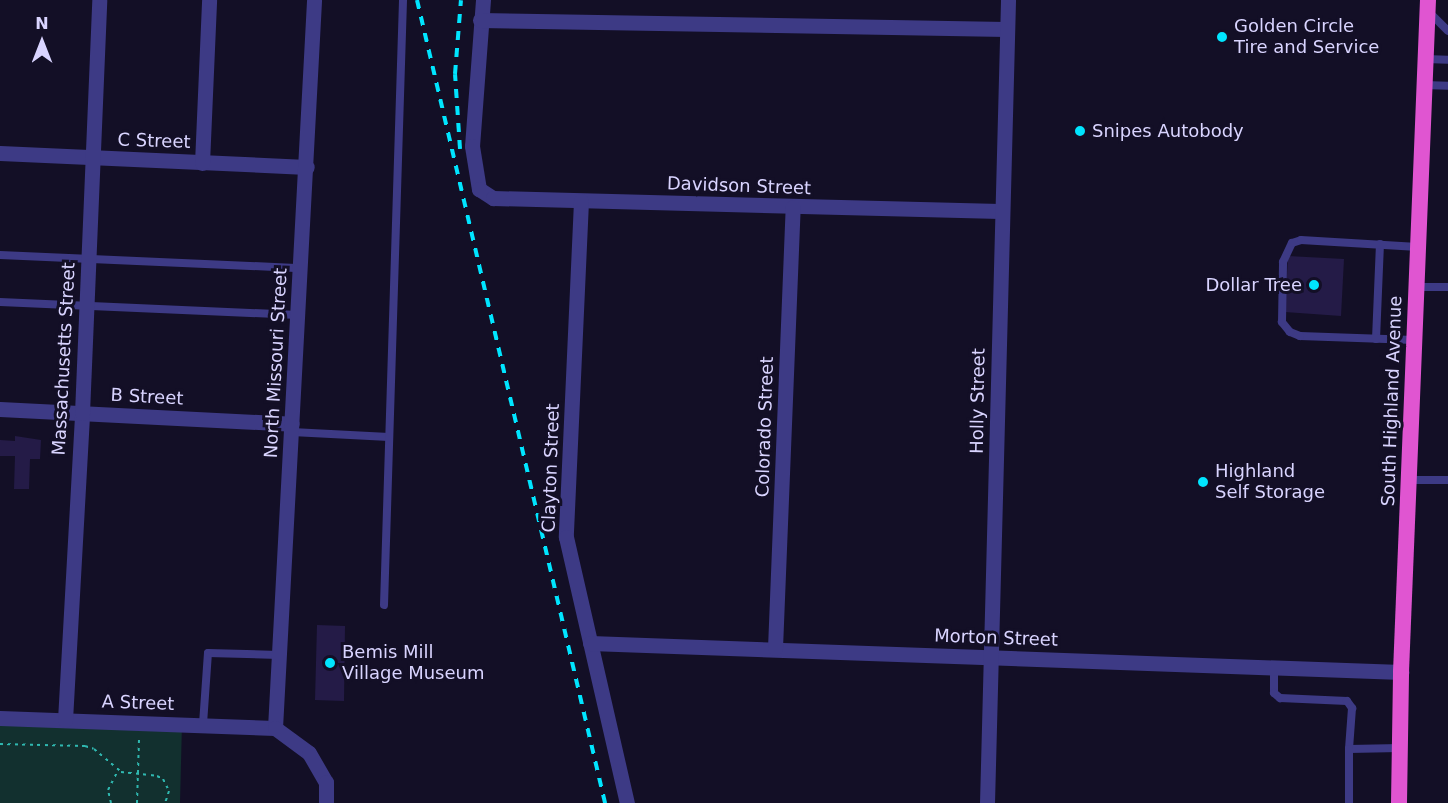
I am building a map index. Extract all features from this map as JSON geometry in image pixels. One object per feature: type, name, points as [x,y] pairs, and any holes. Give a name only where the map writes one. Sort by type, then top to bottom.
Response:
[{"type":"highway","name":"South Highland Avenue","points":[[1399,803],[1401,672],[1428,5]]},
{"type":"street","name":"Massachusetts Street","points":[[65,720],[82,413],[99,0]]},
{"type":"street","points":[[202,162],[209,0]]},
{"type":"street","name":"North Missouri Street","points":[[275,728],[307,167],[314,0]]},
{"type":"street","points":[[483,0],[480,20],[1006,29]]},
{"type":"street","name":"Holly Street","points":[[987,803],[993,658],[1000,211],[1008,0]]},
{"type":"street","name":"Davidson Street","points":[[480,20],[472,146],[479,189],[493,198],[1000,211]]},
{"type":"street","name":"C Street","points":[[0,153],[307,167]]},
{"type":"street","name":"Clayton Street","points":[[581,201],[566,537],[627,803]]},
{"type":"street","name":"Colorado Street","points":[[775,648],[793,207]]},
{"type":"street","name":"B Street","points":[[0,409],[292,428]]},
{"type":"street","name":"Morton Street","points":[[590,643],[1401,672]]},
{"type":"street","name":"A Street","points":[[0,718],[275,728]]},
{"type":"street","points":[[275,728],[309,753],[326,782],[326,803]]},
{"type":"lane","points":[[384,605],[402,0]]},
{"type":"lane","points":[[1428,5],[1448,31]]},
{"type":"lane","points":[[1425,59],[1448,60]]},
{"type":"lane","points":[[1424,85],[1448,86]]},
{"type":"lane","points":[[1414,340],[1300,336],[1290,332],[1282,322],[1283,262],[1292,243],[1301,240],[1418,247]]},
{"type":"lane","points":[[1376,339],[1380,244]]},
{"type":"lane","points":[[0,255],[301,268]]},
{"type":"lane","points":[[1416,286],[1448,287]]},
{"type":"lane","points":[[0,302],[298,315]]},
{"type":"lane","points":[[292,428],[389,437]]},
{"type":"lane","points":[[1409,480],[1448,480]]},
{"type":"lane","points":[[203,724],[208,653],[279,655]]},
{"type":"lane","points":[[1274,668],[1274,693],[1280,698],[1347,700],[1352,708],[1349,803]]},
{"type":"lane","points":[[1349,749],[1400,748]]},
{"type":"path","points":[[136,803],[139,739]]},
{"type":"path","points":[[0,744],[85,746],[100,752],[118,770],[163,779],[169,791],[165,803]]},
{"type":"path","points":[[111,803],[108,790],[118,770]]},
{"type":"green space","points":[[0,718],[182,723],[180,803],[0,803]]},
{"type":"building","name":"Dollar Tree","points":[[1288,256],[1344,259],[1341,316],[1285,312]]},
{"type":"building","points":[[15,436],[41,440],[40,459],[30,459],[29,489],[14,489],[15,456],[0,456],[0,440],[15,441]]},
{"type":"building","name":"Bemis Mill Village Museum","points":[[317,625],[345,626],[344,701],[315,700]]},
{"type":"railway","points":[[417,0],[605,803]]},
{"type":"railway","points":[[460,149],[455,74],[461,0]]},
{"type":"place","name":"Golden Circle Tire and Service","points":[[1222,37]]},
{"type":"place","name":"Snipes Autobody","points":[[1080,131]]},
{"type":"place","name":"Dollar Tree","points":[[1314,285]]},
{"type":"place","name":"Highland Self Storage","points":[[1203,482]]},
{"type":"place","name":"Bemis Mill Village Museum","points":[[330,663]]}]
